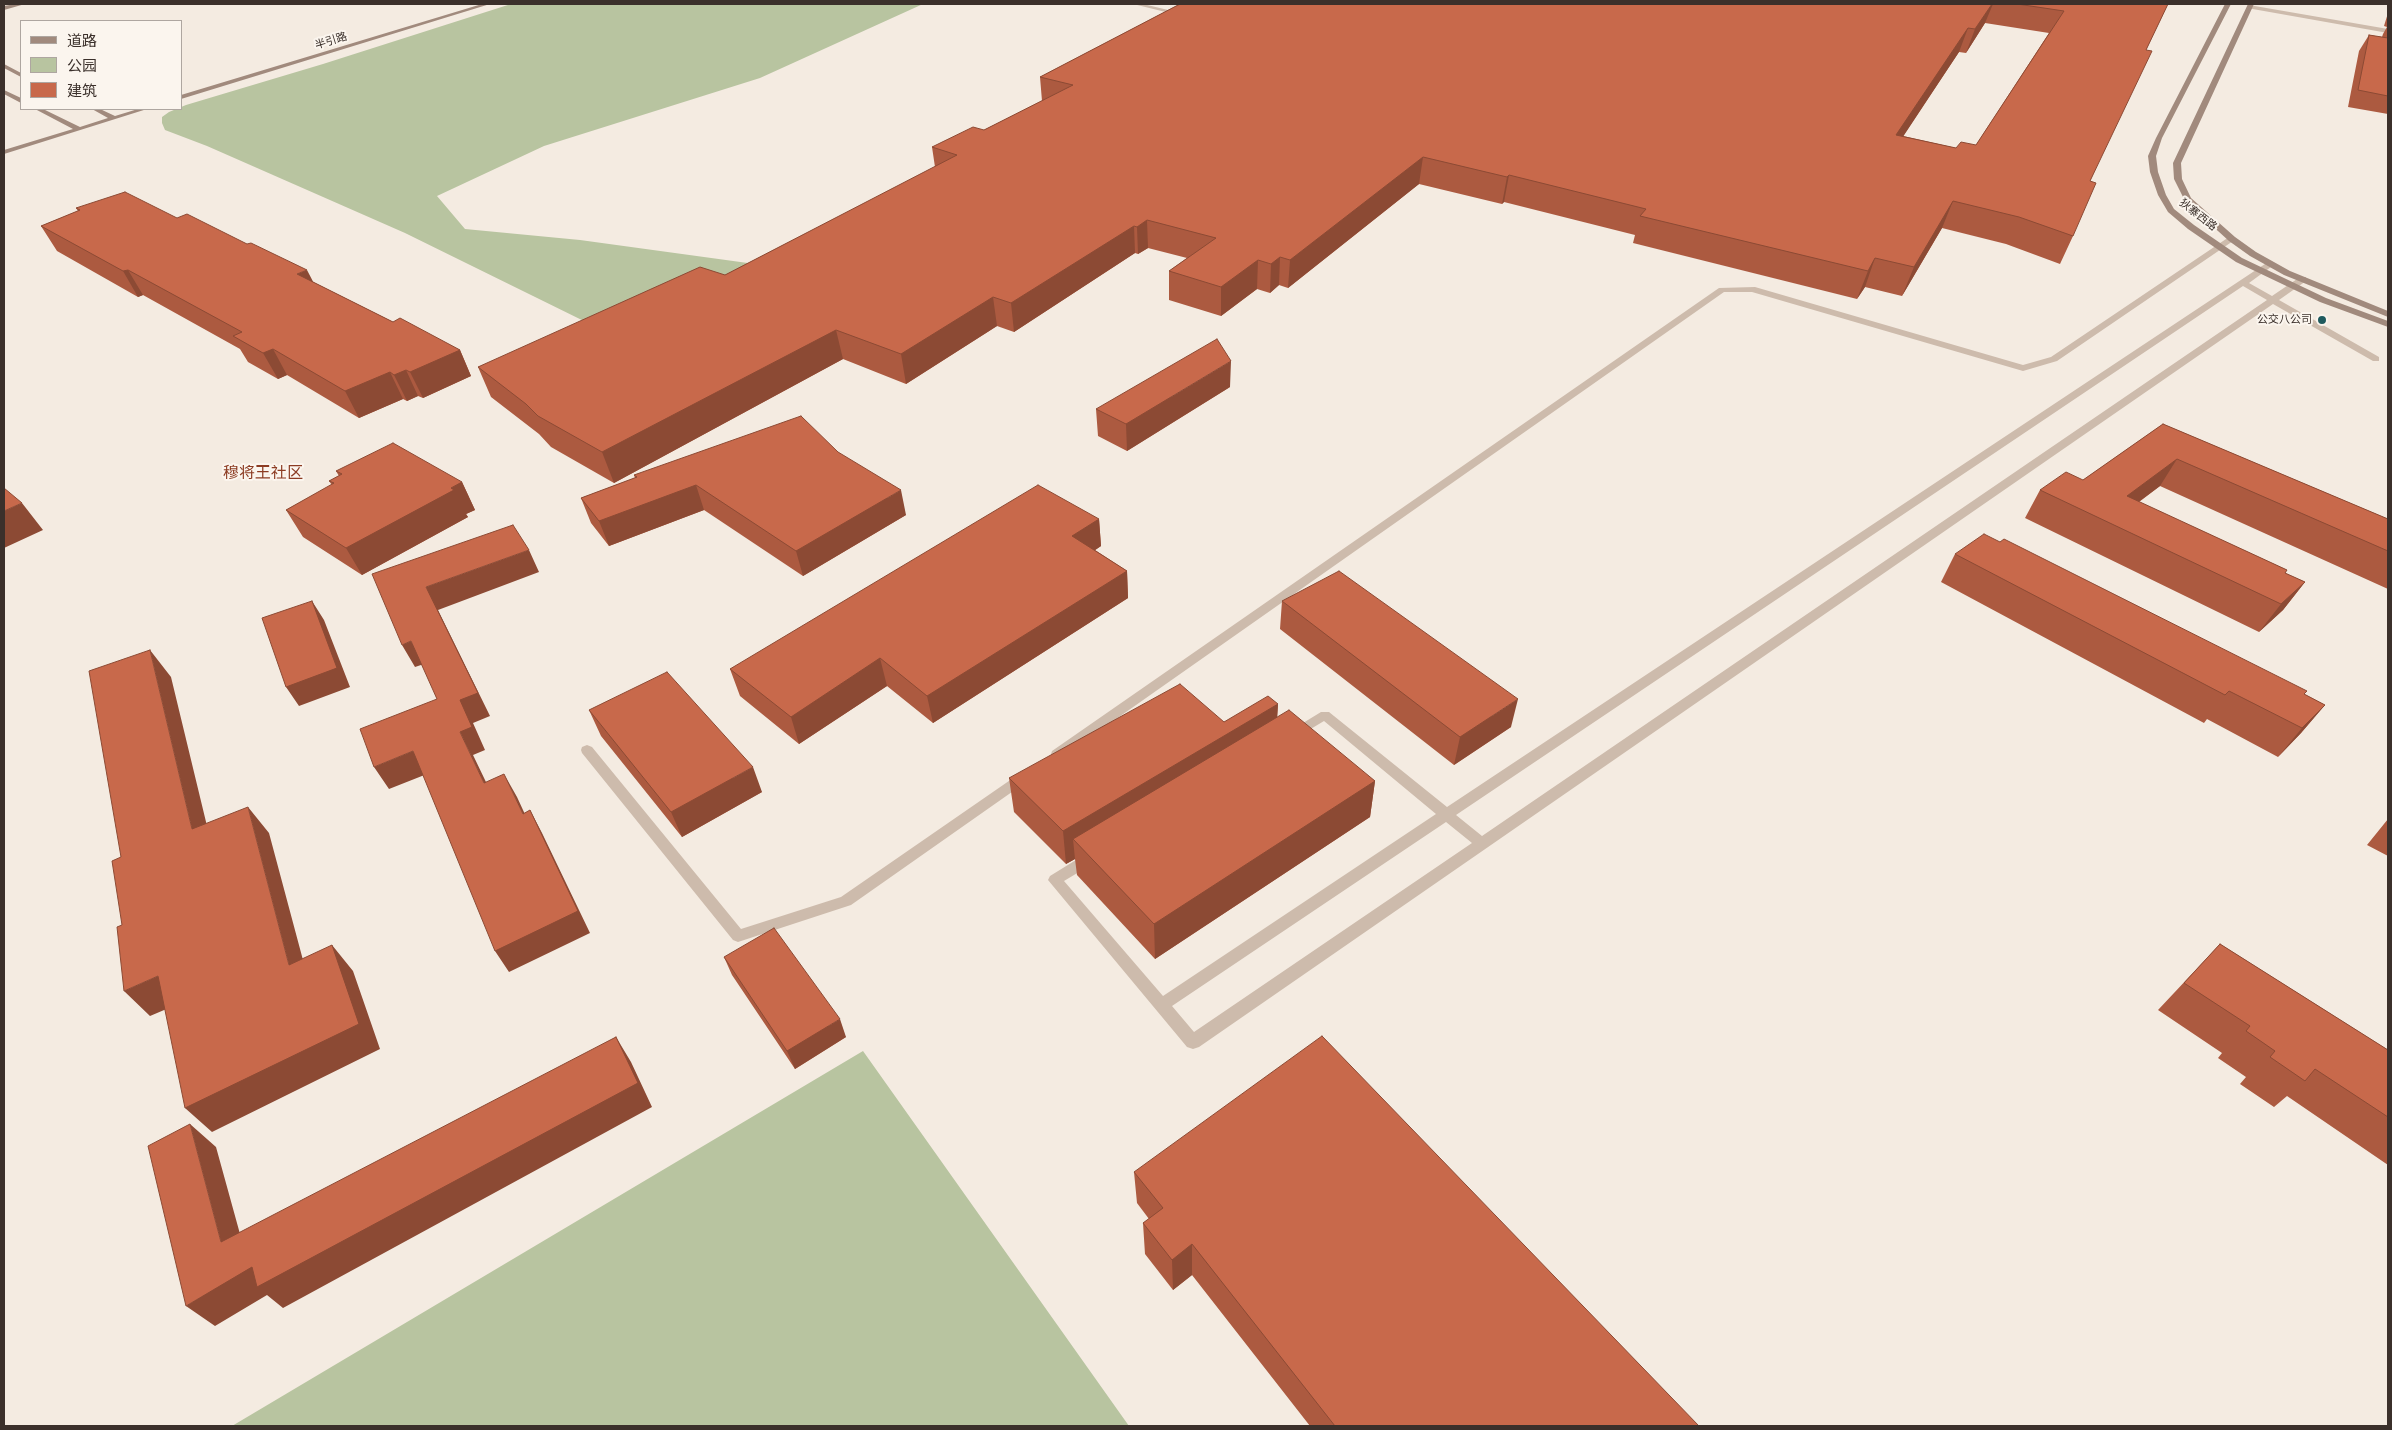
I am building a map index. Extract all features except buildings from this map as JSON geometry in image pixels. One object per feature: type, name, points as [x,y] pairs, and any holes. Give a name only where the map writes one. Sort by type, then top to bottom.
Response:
[{"type":"main road","points":[[4,8],[22,4]]},
{"type":"main road","name":"半引路","points":[[182,97],[487,4]]},
{"type":"main road","name":"狄寨西路","points":[[2228,4],[2159,138],[2152,156],[2154,172],[2162,195],[2171,210],[2191,227],[2239,260],[2293,286],[2388,324]]},
{"type":"main road","name":"狄寨西路","points":[[2250,6],[2177,163],[2178,179],[2188,199],[2232,240],[2272,264],[2303,279],[2388,314]]},
{"type":"main road","points":[[4,66],[20,74]]},
{"type":"main road","points":[[4,92],[20,100]]},
{"type":"main road","points":[[40,110],[79,129]]},
{"type":"main road","points":[[97,110],[114,118]]},
{"type":"main road","points":[[4,152],[141,110]]},
{"type":"street","points":[[1136,4],[1193,16]]},
{"type":"street","points":[[2250,6],[2388,31]]},
{"type":"street","points":[[1048,760],[1722,290],[1752,289],[2023,368],[2054,359],[2232,240]]},
{"type":"street","points":[[1161,1005],[2272,264]]},
{"type":"street","points":[[1097,854],[1055,880],[1193,1042],[2303,279]]},
{"type":"street","points":[[2243,283],[2376,359]]},
{"type":"street","points":[[1282,741],[1325,715],[1482,844]]},
{"type":"street","points":[[587,750],[738,936],[846,901],[1031,772]]},
{"type":"green space","points":[[511,4],[923,4],[760,78],[544,146],[437,196],[465,229],[580,240],[755,264],[594,326],[405,233],[207,146],[165,130],[162,123],[162,117],[174,110],[182,110],[182,107],[186,105],[323,64]]},
{"type":"green space","points":[[863,1051],[1129,1426],[232,1426]]},
{"type":"place","name":"公交八公司","points":[[2322,320]]},
{"type":"district","name":"穆将王社区","points":[[263,473]]}]
